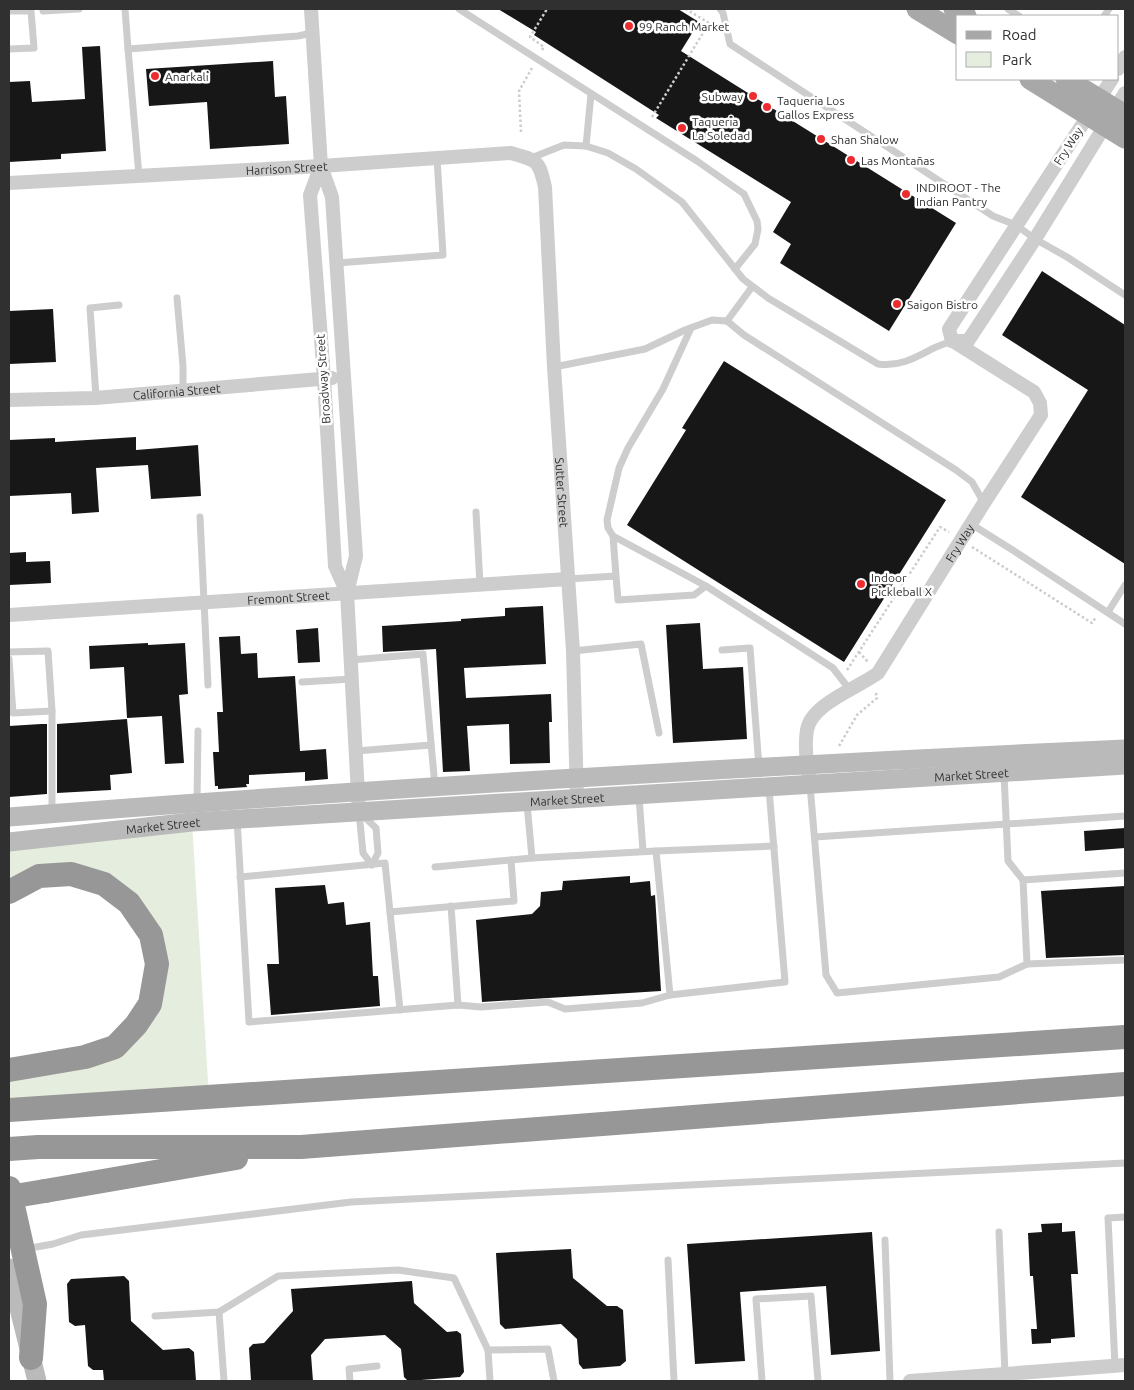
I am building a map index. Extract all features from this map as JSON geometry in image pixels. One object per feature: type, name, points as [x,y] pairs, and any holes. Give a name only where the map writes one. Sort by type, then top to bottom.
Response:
[{"type":"highway","points":[[9,892],[38,876],[71,874],[104,884],[129,903],[151,935],[157,964],[150,1004],[136,1025],[115,1047],[85,1057],[13,1069]]},
{"type":"highway","points":[[18,1110],[1125,1037]]},
{"type":"highway","points":[[9,1149],[38,1147],[301,1147],[1125,1084]]},
{"type":"highway","points":[[9,1196],[301,1147]]},
{"type":"highway","points":[[9,1188],[16,1258],[35,1304],[32,1358]]},
{"type":"main road","points":[[918,9],[956,33]]},
{"type":"main road","points":[[1033,80],[1110,109]]},
{"type":"main road","points":[[1067,80],[1110,109],[1125,138]]},
{"type":"main road","name":"Market Street","points":[[9,817],[358,792],[807,764],[1125,749]]},
{"type":"main road","name":"Market Street","points":[[9,842],[135,827],[237,819],[1125,765]]},
{"type":"main road","points":[[32,1358],[37,1381]]},
{"type":"street","name":"Broadway Street","points":[[311,9],[321,166],[331,192],[337,263],[356,556],[347,593],[360,812]]},
{"type":"street","name":"Fry Way","points":[[952,341],[968,341],[1035,239],[1110,109],[1112,80]]},
{"type":"street","name":"Fry Way","points":[[810,784],[807,764],[806,730],[811,717],[826,704],[878,673],[1040,415],[1040,404],[1034,392],[952,341],[949,329],[1016,225],[1110,109]]},
{"type":"street","name":"Harrison Street","points":[[9,183],[321,166],[511,153],[531,158]]},
{"type":"street","name":"Sutter Street","points":[[531,158],[540,167],[546,187],[554,367],[572,651],[577,798]]},
{"type":"street","name":"Broadway Street","points":[[321,166],[310,196],[324,378],[335,566],[347,593]]},
{"type":"street","name":"California Street","points":[[9,400],[96,398],[183,389],[343,377]]},
{"type":"street","name":"Fremont Street","points":[[9,615],[568,579]]},
{"type":"street","points":[[910,1381],[1120,1366]]},
{"type":"lane","points":[[43,11],[79,9]]},
{"type":"lane","points":[[125,9],[139,176]]},
{"type":"lane","points":[[458,9],[697,161],[744,194],[758,228],[755,244],[735,268]]},
{"type":"lane","points":[[720,9],[723,13],[730,44],[992,216],[1016,225],[1035,239],[1067,257],[1125,295]]},
{"type":"lane","points":[[9,11],[30,11],[34,48],[9,49]]},
{"type":"lane","points":[[128,49],[298,36],[312,33]]},
{"type":"lane","points":[[586,146],[591,94]]},
{"type":"lane","points":[[531,158],[564,145],[586,146],[608,153],[636,169],[682,202],[752,287],[878,364],[890,366],[903,363],[932,348],[952,341]]},
{"type":"lane","points":[[337,263],[443,255],[437,158]]},
{"type":"lane","points":[[727,321],[752,287]]},
{"type":"lane","points":[[177,298],[183,366],[183,389]]},
{"type":"lane","points":[[96,398],[90,308],[119,305]]},
{"type":"lane","points":[[554,367],[645,348],[712,320],[727,321],[744,335],[956,470],[972,482],[984,503]]},
{"type":"lane","points":[[691,328],[663,389],[628,448],[619,468],[607,520],[608,528],[613,536],[618,600],[694,595],[706,586]]},
{"type":"lane","points":[[476,512],[480,585]]},
{"type":"lane","points":[[200,517],[208,685]]},
{"type":"lane","points":[[971,524],[1125,624]]},
{"type":"lane","points":[[613,536],[706,586],[833,668],[850,690]]},
{"type":"lane","points":[[568,579],[616,576]]},
{"type":"lane","points":[[1105,610],[1125,585]]},
{"type":"lane","points":[[572,651],[640,644],[659,733]]},
{"type":"lane","points":[[722,650],[750,648],[759,768]]},
{"type":"lane","points":[[9,652],[48,651],[52,711],[52,814]]},
{"type":"lane","points":[[351,660],[423,654],[435,787]]},
{"type":"lane","points":[[9,660],[13,713],[52,711]]},
{"type":"lane","points":[[302,682],[352,679]]},
{"type":"lane","points":[[198,731],[198,822]]},
{"type":"lane","points":[[356,751],[431,744]]},
{"type":"lane","points":[[1004,773],[1008,861],[1023,880],[1027,964]]},
{"type":"lane","points":[[810,784],[826,975],[837,993],[999,977],[1027,964],[1125,960]]},
{"type":"lane","points":[[237,819],[249,1022],[458,1005],[481,1007],[548,1002],[566,1009],[642,1003],[670,995],[785,982],[769,787]]},
{"type":"lane","points":[[639,795],[643,851]]},
{"type":"lane","points":[[526,802],[532,858]]},
{"type":"lane","points":[[360,812],[376,828],[378,853],[372,864]]},
{"type":"lane","points":[[360,812],[362,853],[372,864]]},
{"type":"lane","points":[[815,837],[1125,816]]},
{"type":"lane","points":[[435,867],[532,858],[643,851],[774,846]]},
{"type":"lane","points":[[656,851],[670,995]]},
{"type":"lane","points":[[390,912],[514,901],[511,860]]},
{"type":"lane","points":[[240,877],[386,863],[400,1010]]},
{"type":"lane","points":[[1023,880],[1125,873]]},
{"type":"lane","points":[[450,906],[458,1005]]},
{"type":"lane","points":[[16,1258],[81,1235],[351,1202],[1125,1163]]},
{"type":"lane","points":[[1120,1366],[1108,1218],[1125,1217]]},
{"type":"lane","points":[[999,1232],[1005,1374]]},
{"type":"lane","points":[[886,1240],[890,1381]]},
{"type":"lane","points":[[668,1260],[674,1381]]},
{"type":"lane","points":[[155,1316],[219,1312],[278,1276],[398,1270],[454,1278],[488,1350],[490,1381]]},
{"type":"lane","points":[[762,1381],[756,1299],[811,1296],[818,1381]]},
{"type":"lane","points":[[219,1312],[224,1381]]},
{"type":"lane","points":[[488,1350],[548,1349],[554,1381]]},
{"type":"lane","points":[[350,1381],[349,1369],[377,1366]]},
{"type":"path","points":[[652,117],[709,24],[686,9]]},
{"type":"path","points":[[839,675],[848,669],[940,526],[1092,623],[1105,610]]},
{"type":"green space","points":[[192,822],[209,1097],[9,1110],[9,1070],[85,1057],[136,1025],[157,964],[129,903],[71,874],[9,892],[9,842]]},
{"type":"building","points":[[498,9],[678,9],[699,22],[681,51],[956,223],[889,331],[780,263],[791,244],[773,232],[791,202],[656,118],[659,115],[534,35],[536,32]]},
{"type":"building","points":[[100,46],[106,151],[61,154],[61,159],[9,162],[9,82],[30,81],[32,102],[85,99],[82,47]]},
{"type":"building","points":[[273,61],[275,97],[286,96],[289,144],[210,149],[207,102],[149,106],[146,69]]},
{"type":"building","points":[[1042,271],[1125,325],[1125,564],[1021,497],[1088,390],[1002,335]]},
{"type":"building","points":[[53,309],[56,362],[9,364],[9,311]]},
{"type":"building","points":[[724,361],[946,500],[844,662],[627,525],[686,430],[682,428]]},
{"type":"building","points":[[136,437],[136,450],[198,445],[201,496],[151,499],[148,465],[96,468],[99,512],[72,514],[71,493],[9,496],[9,440],[55,438],[55,442]]},
{"type":"building","points":[[26,552],[26,562],[50,561],[51,583],[9,585],[9,553]]},
{"type":"building","points":[[543,606],[546,664],[464,668],[466,698],[551,694],[552,722],[549,722],[550,763],[510,764],[509,724],[467,726],[470,771],[443,772],[436,649],[383,652],[382,626],[505,616],[505,608]]},
{"type":"building","points":[[700,623],[703,669],[743,667],[747,739],[673,743],[666,625]]},
{"type":"building","points":[[318,628],[320,662],[298,663],[296,630]]},
{"type":"building","points":[[240,636],[241,654],[257,653],[258,678],[295,676],[300,751],[326,749],[328,779],[305,781],[305,772],[249,775],[247,787],[218,789],[218,786],[215,786],[213,752],[219,752],[217,712],[223,712],[219,637]]},
{"type":"building","points":[[148,643],[148,645],[185,643],[188,694],[179,695],[184,763],[165,764],[162,716],[127,718],[124,667],[90,669],[89,646]]},
{"type":"building","points":[[127,719],[132,773],[110,775],[111,790],[57,793],[57,724]]},
{"type":"building","points":[[47,724],[47,794],[9,797],[9,726]]},
{"type":"building","points":[[1125,828],[1125,848],[1085,851],[1084,831]]},
{"type":"building","points":[[630,876],[630,883],[650,881],[651,896],[655,895],[661,991],[482,1002],[476,920],[532,914],[540,906],[541,892],[562,890],[563,881]]},
{"type":"building","points":[[325,885],[328,904],[344,902],[346,925],[370,922],[373,976],[378,976],[380,1006],[271,1015],[267,964],[279,964],[275,888]]},
{"type":"building","points":[[1125,886],[1125,955],[1046,958],[1041,891]]},
{"type":"building","points":[[1062,1223],[1062,1232],[1075,1231],[1078,1274],[1071,1274],[1075,1337],[1051,1339],[1051,1343],[1032,1344],[1031,1329],[1037,1329],[1033,1276],[1030,1276],[1028,1233],[1042,1232],[1041,1224]]},
{"type":"building","points":[[872,1232],[880,1351],[831,1355],[826,1286],[740,1292],[745,1361],[695,1364],[687,1244]]},
{"type":"building","points":[[571,1249],[573,1278],[607,1306],[617,1306],[623,1310],[626,1361],[620,1366],[583,1369],[579,1364],[577,1339],[561,1324],[505,1329],[500,1324],[496,1253]]},
{"type":"building","points":[[124,1276],[129,1281],[131,1321],[163,1350],[189,1348],[194,1352],[196,1381],[104,1381],[103,1370],[93,1370],[88,1366],[85,1325],[75,1326],[69,1322],[67,1284],[71,1279]]},
{"type":"building","points":[[412,1281],[414,1303],[447,1332],[457,1331],[461,1334],[464,1372],[460,1377],[408,1381],[404,1377],[401,1349],[385,1335],[325,1339],[311,1355],[313,1381],[251,1381],[249,1348],[253,1344],[264,1343],[293,1311],[291,1289]]},
{"type":"place","name":"99 Ranch Market","points":[[629,26]]},
{"type":"place","name":"Anarkali","points":[[155,76]]},
{"type":"place","name":"Subway","points":[[753,96]]},
{"type":"place","name":"Taqueria Los Gallos Express","points":[[767,107]]},
{"type":"place","name":"Taqueria La Soledad","points":[[682,128]]},
{"type":"place","name":"Shan Shalow","points":[[821,139]]},
{"type":"place","name":"Las Montañas","points":[[851,160]]},
{"type":"place","name":"INDIROOT - The Indian Pantry","points":[[906,194]]},
{"type":"place","name":"Saigon Bistro","points":[[897,304]]},
{"type":"place","name":"Indoor Pickleball X","points":[[861,584]]}]
